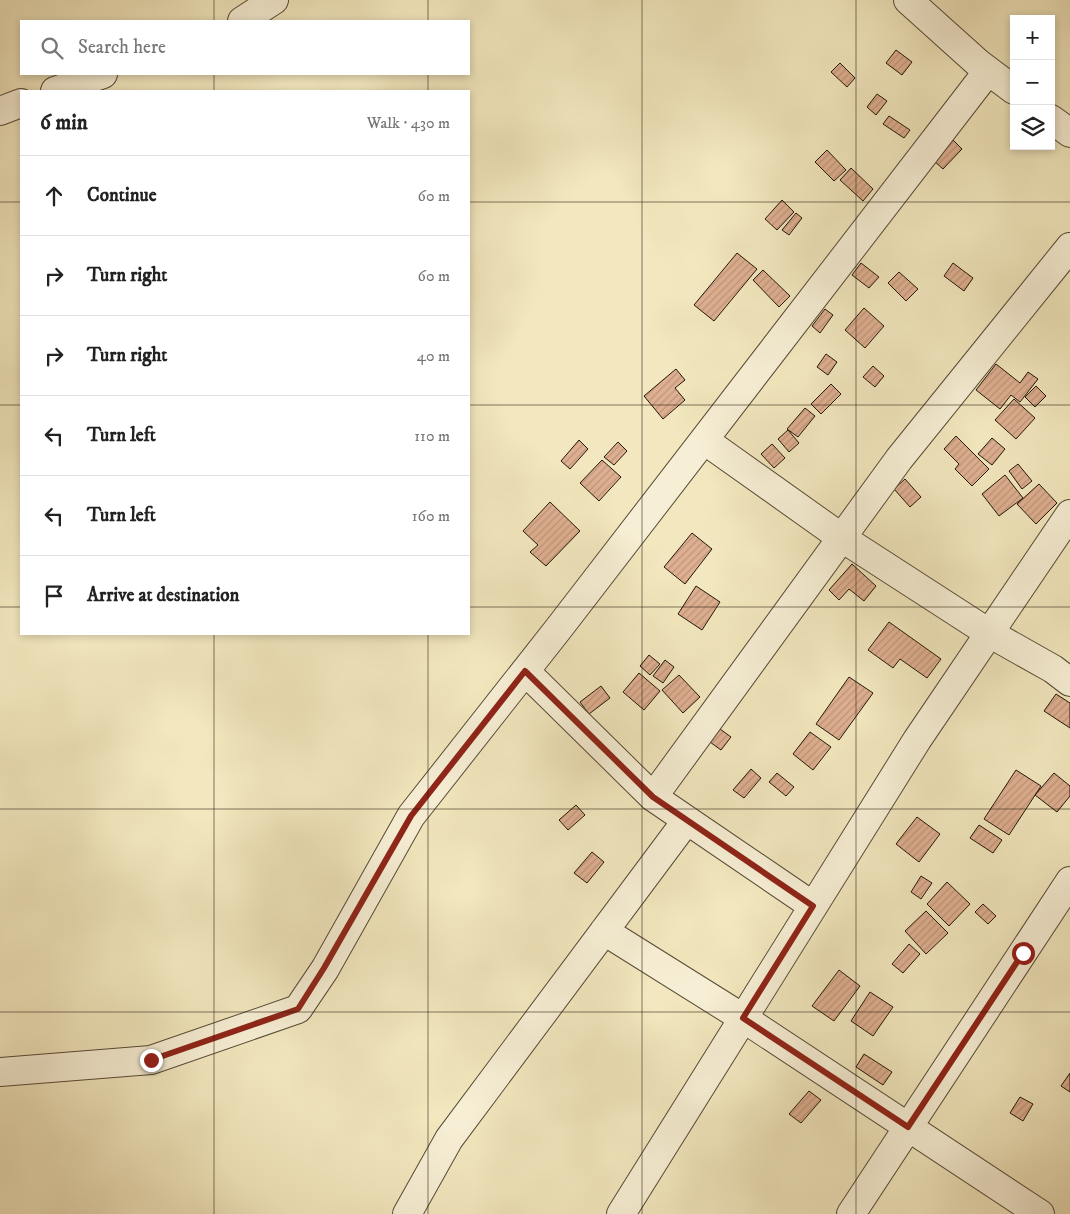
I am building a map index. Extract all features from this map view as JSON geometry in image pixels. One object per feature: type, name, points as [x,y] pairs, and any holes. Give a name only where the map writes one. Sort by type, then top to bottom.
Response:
[{"type":"street","points":[[244,20],[274,0]]},
{"type":"street","points":[[908,0],[988,71],[1010,87]]},
{"type":"street","points":[[0,1072],[151,1060],[298,1009],[324,968],[411,816],[988,71]]},
{"type":"street","points":[[58,90],[101,75]]},
{"type":"street","points":[[0,111],[20,103]]},
{"type":"street","points":[[1055,122],[1070,133]]},
{"type":"street","points":[[653,797],[899,459],[1070,246]]},
{"type":"street","points":[[704,440],[842,538],[989,633],[1054,669],[1070,682]]},
{"type":"street","points":[[621,1214],[917,740],[1070,514]]},
{"type":"street","points":[[525,671],[653,797],[813,906]]},
{"type":"street","points":[[407,1214],[449,1139],[687,820]]},
{"type":"street","points":[[850,1214],[1070,881]]},
{"type":"street","points":[[604,931],[743,1018],[1040,1214]]},
{"type":"building","points":[[896,50],[912,62],[902,75],[886,63]]},
{"type":"building","points":[[840,63],[855,78],[847,87],[831,72]]},
{"type":"building","points":[[877,94],[887,101],[876,115],[867,107]]},
{"type":"building","points":[[889,116],[910,130],[904,138],[883,124]]},
{"type":"building","points":[[953,140],[962,149],[943,169],[933,160]]},
{"type":"building","points":[[827,150],[846,170],[834,181],[815,162]]},
{"type":"building","points":[[851,168],[873,189],[863,201],[840,180]]},
{"type":"building","points":[[782,200],[794,212],[777,230],[765,219]]},
{"type":"building","points":[[796,213],[802,218],[789,235],[782,230]]},
{"type":"building","points":[[737,253],[757,269],[714,321],[694,305]]},
{"type":"building","points":[[861,263],[879,277],[869,288],[852,275]]},
{"type":"building","points":[[953,263],[973,278],[964,291],[944,276]]},
{"type":"building","points":[[763,270],[790,296],[779,307],[753,280]]},
{"type":"building","points":[[899,272],[918,289],[906,301],[888,283]]},
{"type":"building","points":[[864,308],[884,326],[865,348],[845,330]]},
{"type":"building","points":[[825,309],[833,315],[820,333],[812,326]]},
{"type":"building","points":[[826,354],[837,362],[828,375],[817,367]]},
{"type":"building","points":[[996,364],[1020,383],[1028,372],[1038,379],[1020,402],[1011,395],[1000,409],[976,390]]},
{"type":"building","points":[[873,366],[884,376],[875,387],[863,377]]},
{"type":"building","points":[[676,369],[685,380],[675,388],[685,400],[663,419],[644,396]]},
{"type":"building","points":[[831,384],[841,394],[821,414],[811,404]]},
{"type":"building","points":[[1036,386],[1046,396],[1035,407],[1025,397]]},
{"type":"building","points":[[1014,399],[1035,418],[1016,439],[995,420]]},
{"type":"building","points":[[805,408],[815,416],[798,437],[787,429]]},
{"type":"building","points":[[788,430],[799,443],[789,452],[778,439]]},
{"type":"building","points":[[956,436],[989,469],[972,486],[955,469],[959,464],[944,449]]},
{"type":"building","points":[[992,438],[1005,449],[992,465],[978,454]]},
{"type":"building","points":[[579,440],[588,449],[570,469],[561,461]]},
{"type":"building","points":[[618,442],[627,451],[614,465],[604,457]]},
{"type":"building","points":[[772,444],[785,458],[774,468],[761,454]]},
{"type":"building","points":[[602,460],[621,477],[599,501],[580,483]]},
{"type":"building","points":[[1018,464],[1032,481],[1022,489],[1009,471]]},
{"type":"building","points":[[1005,475],[1023,498],[999,516],[982,494]]},
{"type":"building","points":[[905,479],[921,497],[910,507],[894,489]]},
{"type":"building","points":[[1039,484],[1057,503],[1036,524],[1017,504]]},
{"type":"building","points":[[550,502],[580,531],[546,566],[530,552],[538,545],[523,531]]},
{"type":"building","points":[[692,533],[712,549],[685,584],[664,567]]},
{"type":"building","points":[[852,564],[876,586],[864,601],[849,589],[839,600],[829,590]]},
{"type":"building","points":[[696,586],[720,602],[702,630],[678,614]]},
{"type":"building","points":[[889,622],[941,659],[927,678],[900,659],[893,668],[868,650]]},
{"type":"building","points":[[649,655],[660,664],[650,675],[640,666]]},
{"type":"building","points":[[665,660],[674,667],[663,683],[653,676]]},
{"type":"building","points":[[639,673],[660,691],[644,710],[623,692]]},
{"type":"building","points":[[679,675],[700,697],[683,713],[662,690]]},
{"type":"building","points":[[849,677],[873,693],[839,740],[816,724]]},
{"type":"building","points":[[601,686],[610,698],[589,714],[580,702]]},
{"type":"building","points":[[1056,694],[1070,703],[1070,728],[1044,711]]},
{"type":"building","points":[[720,729],[731,737],[721,750],[710,742]]},
{"type":"building","points":[[810,732],[831,747],[813,770],[793,754]]},
{"type":"building","points":[[751,769],[761,778],[744,798],[733,790]]},
{"type":"building","points":[[1016,770],[1041,786],[1009,835],[984,819]]},
{"type":"building","points":[[777,773],[794,787],[786,796],[769,782]]},
{"type":"building","points":[[1054,773],[1070,786],[1070,796],[1057,812],[1035,795]]},
{"type":"building","points":[[576,805],[585,815],[568,830],[559,820]]},
{"type":"building","points":[[917,817],[940,834],[919,862],[896,844]]},
{"type":"building","points":[[979,825],[1002,840],[993,853],[970,838]]},
{"type":"building","points":[[592,852],[604,862],[587,883],[574,873]]},
{"type":"building","points":[[921,876],[932,883],[921,899],[911,892]]},
{"type":"building","points":[[947,882],[970,904],[949,926],[927,904]]},
{"type":"building","points":[[983,904],[996,916],[988,924],[975,912]]},
{"type":"building","points":[[926,911],[948,933],[926,954],[905,931]]},
{"type":"building","points":[[909,944],[920,954],[903,973],[892,964]]},
{"type":"building","points":[[839,970],[860,986],[834,1021],[812,1006]]},
{"type":"building","points":[[870,992],[893,1007],[873,1036],[851,1021]]},
{"type":"building","points":[[864,1054],[892,1072],[883,1085],[856,1067]]},
{"type":"building","points":[[1070,1073],[1070,1092],[1061,1086]]},
{"type":"building","points":[[809,1091],[821,1100],[801,1123],[789,1114]]},
{"type":"building","points":[[1020,1097],[1033,1104],[1023,1121],[1010,1113]]},
{"type":"route","points":[[151,1060],[298,1009],[324,968],[411,816],[525,671],[653,797],[813,906],[743,1018],[908,1127],[1023,953]]}]
